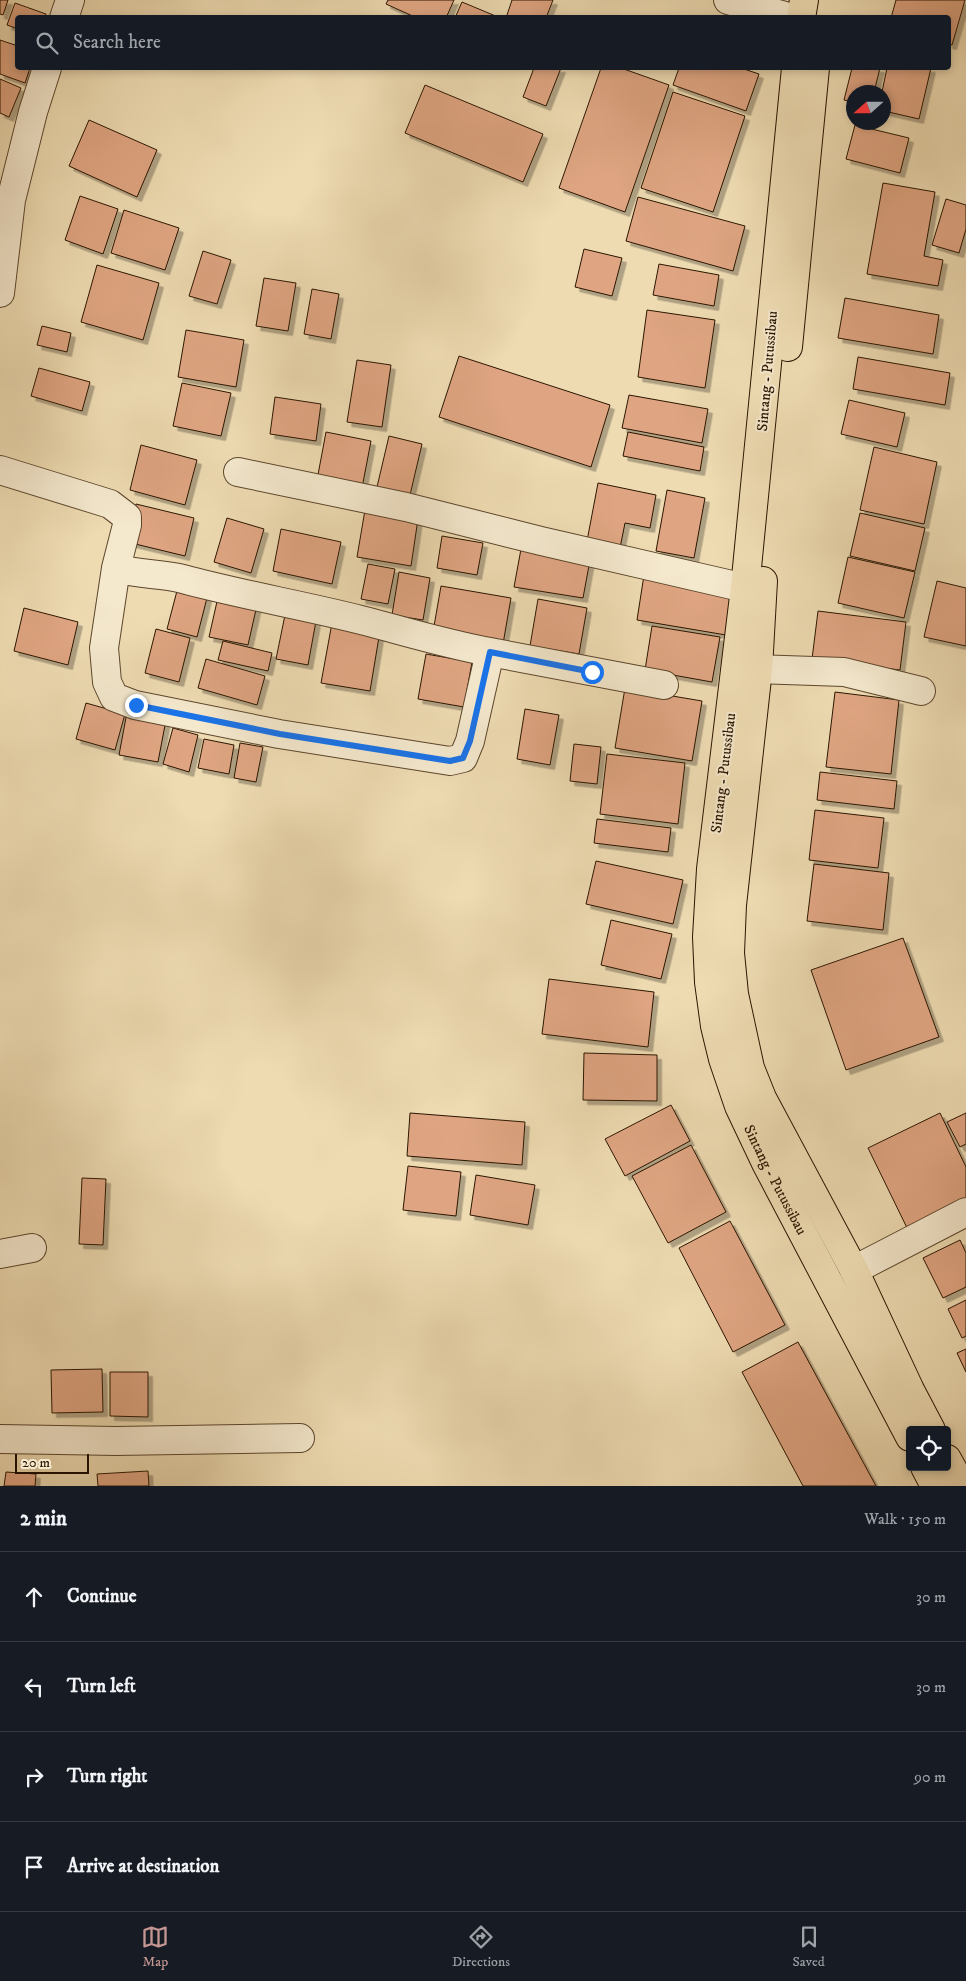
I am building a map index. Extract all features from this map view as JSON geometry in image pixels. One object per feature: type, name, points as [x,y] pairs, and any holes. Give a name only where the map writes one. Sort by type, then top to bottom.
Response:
[{"type":"highway","points":[[802,15],[804,0]]},
{"type":"highway","points":[[820,15],[822,0]]},
{"type":"highway","name":"Sintang - Putussibau","points":[[796,70],[746,588],[711,869],[707,937],[709,982],[715,1026],[723,1060],[739,1106],[762,1155],[906,1429]]},
{"type":"highway","name":"Sintang - Putussibau","points":[[815,70],[763,582],[758,669],[732,906],[730,953],[734,994],[750,1068],[762,1098],[854,1270],[929,1426]]},
{"type":"highway","points":[[951,1466],[962,1486]]},
{"type":"highway","points":[[927,1471],[935,1486]]},
{"type":"street","points":[[65,15],[70,0]]},
{"type":"street","points":[[728,0],[781,15]]},
{"type":"street","points":[[0,293],[11,200],[33,112],[47,70]]},
{"type":"street","points":[[0,470],[110,504],[127,517],[127,525],[116,568],[104,648],[107,682],[114,697],[136,705],[280,734],[450,761],[463,758],[470,741],[490,652]]},
{"type":"street","points":[[238,472],[406,507],[541,541],[746,588]]},
{"type":"street","points":[[116,568],[138,574],[176,578],[490,652],[664,685]]},
{"type":"street","points":[[758,669],[844,672],[921,691]]},
{"type":"street","points":[[854,1270],[966,1212]]},
{"type":"street","points":[[0,1254],[32,1248]]},
{"type":"street","points":[[0,1439],[300,1438]]},
{"type":"building","points":[[0,0],[8,0],[3,15],[0,14]]},
{"type":"building","points":[[388,0],[454,0],[447,15],[410,15],[386,4]]},
{"type":"building","points":[[512,0],[553,0],[547,15],[507,15]]},
{"type":"building","points":[[896,0],[965,0],[952,45],[951,15],[892,15]]},
{"type":"building","points":[[462,2],[493,15],[456,15]]},
{"type":"building","points":[[15,3],[46,14],[15,15],[15,28],[7,25]]},
{"type":"building","points":[[0,40],[15,45],[15,70],[29,70],[25,83],[0,74]]},
{"type":"building","points":[[533,70],[560,70],[546,106],[523,97]]},
{"type":"building","points":[[600,70],[627,70],[669,85],[625,212],[559,188]]},
{"type":"building","points":[[678,70],[747,70],[759,74],[746,111],[673,85]]},
{"type":"building","points":[[852,70],[880,70],[876,85],[848,85]]},
{"type":"building","points":[[887,70],[931,70],[919,119],[891,113],[891,85],[883,85]]},
{"type":"building","points":[[0,79],[21,88],[9,117],[0,113]]},
{"type":"building","points":[[425,85],[543,134],[523,182],[405,133]]},
{"type":"building","points":[[673,92],[745,116],[713,212],[641,188]]},
{"type":"building","points":[[89,120],[157,150],[137,197],[69,166]]},
{"type":"building","points":[[854,130],[876,130],[909,138],[900,173],[846,159]]},
{"type":"building","points":[[883,183],[935,192],[924,256],[943,260],[938,286],[867,274]]},
{"type":"building","points":[[80,196],[118,209],[103,254],[65,240]]},
{"type":"building","points":[[638,197],[745,226],[733,271],[626,241]]},
{"type":"building","points":[[946,199],[966,205],[966,229],[959,253],[932,245]]},
{"type":"building","points":[[124,210],[179,228],[165,270],[111,253]]},
{"type":"building","points":[[584,249],[622,258],[612,296],[575,287]]},
{"type":"building","points":[[203,251],[231,260],[217,304],[189,296]]},
{"type":"building","points":[[659,264],[719,275],[714,306],[653,295]]},
{"type":"building","points":[[97,265],[159,283],[143,340],[81,322]]},
{"type":"building","points":[[264,278],[296,283],[288,331],[256,326]]},
{"type":"building","points":[[312,289],[339,294],[331,339],[304,334]]},
{"type":"building","points":[[845,298],[939,315],[933,354],[838,338]]},
{"type":"building","points":[[647,310],[715,320],[705,388],[638,377]]},
{"type":"building","points":[[42,326],[71,333],[67,352],[37,345]]},
{"type":"building","points":[[186,330],[244,340],[236,387],[178,377]]},
{"type":"building","points":[[459,356],[610,405],[591,467],[439,417]]},
{"type":"building","points":[[858,357],[950,373],[945,405],[853,389]]},
{"type":"building","points":[[357,360],[391,365],[382,427],[347,422]]},
{"type":"building","points":[[39,368],[90,382],[82,411],[31,396]]},
{"type":"building","points":[[182,383],[231,393],[221,436],[173,426]]},
{"type":"building","points":[[629,395],[708,409],[702,443],[622,428]]},
{"type":"building","points":[[275,397],[321,404],[316,441],[270,434]]},
{"type":"building","points":[[849,400],[905,413],[897,447],[841,434]]},
{"type":"building","points":[[326,432],[371,441],[362,488],[317,480]]},
{"type":"building","points":[[628,432],[704,447],[700,471],[623,456]]},
{"type":"building","points":[[389,436],[422,444],[410,495],[377,487]]},
{"type":"building","points":[[141,445],[197,460],[185,505],[130,490]]},
{"type":"building","points":[[874,447],[937,462],[924,524],[860,510]]},
{"type":"building","points":[[598,483],[656,495],[650,528],[625,523],[620,548],[587,541]]},
{"type":"building","points":[[667,490],[705,498],[694,558],[656,551]]},
{"type":"building","points":[[136,504],[194,518],[185,556],[127,542]]},
{"type":"building","points":[[365,510],[418,519],[411,566],[357,557]]},
{"type":"building","points":[[860,513],[925,528],[915,571],[850,556]]},
{"type":"building","points":[[227,518],[264,529],[251,573],[214,562]]},
{"type":"building","points":[[281,529],[341,542],[332,584],[273,571]]},
{"type":"building","points":[[442,536],[483,543],[477,575],[437,568]]},
{"type":"building","points":[[521,549],[590,560],[583,598],[514,587]]},
{"type":"building","points":[[848,557],[915,572],[904,618],[838,603]]},
{"type":"building","points":[[368,564],[395,569],[388,604],[361,599]]},
{"type":"building","points":[[399,572],[430,578],[423,620],[392,615]]},
{"type":"building","points":[[644,575],[733,590],[726,635],[637,620]]},
{"type":"building","points":[[937,581],[966,588],[966,646],[924,637]]},
{"type":"building","points":[[441,586],[511,598],[503,644],[433,632]]},
{"type":"building","points":[[178,587],[208,594],[197,637],[167,629]]},
{"type":"building","points":[[218,597],[257,605],[248,645],[209,637]]},
{"type":"building","points":[[538,599],[587,608],[579,654],[530,646]]},
{"type":"building","points":[[24,608],[78,622],[68,665],[14,651]]},
{"type":"building","points":[[818,611],[906,622],[900,670],[812,659]]},
{"type":"building","points":[[285,615],[316,621],[308,665],[276,659]]},
{"type":"building","points":[[332,623],[380,631],[370,691],[321,683]]},
{"type":"building","points":[[652,626],[720,637],[712,682],[645,670]]},
{"type":"building","points":[[156,629],[190,638],[179,682],[145,673]]},
{"type":"building","points":[[223,641],[272,653],[268,671],[218,660]]},
{"type":"building","points":[[426,654],[472,662],[464,707],[418,699]]},
{"type":"building","points":[[206,659],[265,676],[257,705],[198,688]]},
{"type":"building","points":[[625,688],[702,701],[692,761],[615,748]]},
{"type":"building","points":[[835,692],[899,700],[891,774],[826,767]]},
{"type":"building","points":[[86,703],[125,714],[115,750],[76,739]]},
{"type":"building","points":[[525,709],[559,715],[550,765],[517,759]]},
{"type":"building","points":[[127,712],[166,720],[158,762],[119,755]]},
{"type":"building","points":[[173,728],[198,735],[189,772],[163,764]]},
{"type":"building","points":[[204,739],[234,745],[229,774],[198,768]]},
{"type":"building","points":[[240,743],[263,747],[256,782],[234,778]]},
{"type":"building","points":[[574,744],[601,747],[597,784],[570,781]]},
{"type":"building","points":[[607,754],[685,763],[678,824],[600,814]]},
{"type":"building","points":[[820,772],[897,781],[894,809],[817,800]]},
{"type":"building","points":[[815,810],[884,818],[878,868],[809,860]]},
{"type":"building","points":[[597,819],[671,828],[668,852],[594,843]]},
{"type":"building","points":[[596,861],[683,880],[673,924],[586,904]]},
{"type":"building","points":[[814,864],[889,873],[883,930],[807,921]]},
{"type":"building","points":[[611,920],[672,934],[661,979],[601,965]]},
{"type":"building","points":[[903,938],[939,1037],[846,1070],[811,970]]},
{"type":"building","points":[[549,979],[654,992],[648,1047],[542,1034]]},
{"type":"building","points":[[584,1053],[657,1055],[657,1101],[583,1100]]},
{"type":"building","points":[[671,1105],[690,1141],[625,1176],[605,1139]]},
{"type":"building","points":[[410,1113],[525,1122],[522,1165],[407,1156]]},
{"type":"building","points":[[940,1113],[966,1167],[966,1206],[910,1234],[868,1148]]},
{"type":"building","points":[[966,1113],[966,1144],[960,1147],[947,1122]]},
{"type":"building","points":[[691,1145],[726,1212],[668,1243],[632,1176]]},
{"type":"building","points":[[408,1166],[461,1172],[456,1216],[403,1210]]},
{"type":"building","points":[[476,1175],[535,1185],[528,1225],[470,1215]]},
{"type":"building","points":[[82,1178],[106,1179],[103,1245],[79,1244]]},
{"type":"building","points":[[730,1221],[785,1325],[733,1352],[679,1248]]},
{"type":"building","points":[[960,1240],[966,1253],[966,1287],[943,1298],[923,1258]]},
{"type":"building","points":[[966,1300],[966,1336],[962,1338],[948,1309]]},
{"type":"building","points":[[798,1342],[876,1486],[803,1486],[742,1372]]},
{"type":"building","points":[[966,1349],[966,1372],[957,1353]]},
{"type":"building","points":[[102,1369],[103,1412],[52,1413],[51,1370]]},
{"type":"building","points":[[110,1372],[148,1372],[148,1417],[110,1416]]},
{"type":"building","points":[[148,1471],[149,1486],[98,1486],[97,1474]]},
{"type":"building","points":[[6,1472],[36,1474],[35,1486],[4,1486]]},
{"type":"route","points":[[136,705],[280,734],[450,761],[463,758],[470,741],[490,652],[592,672]]}]
